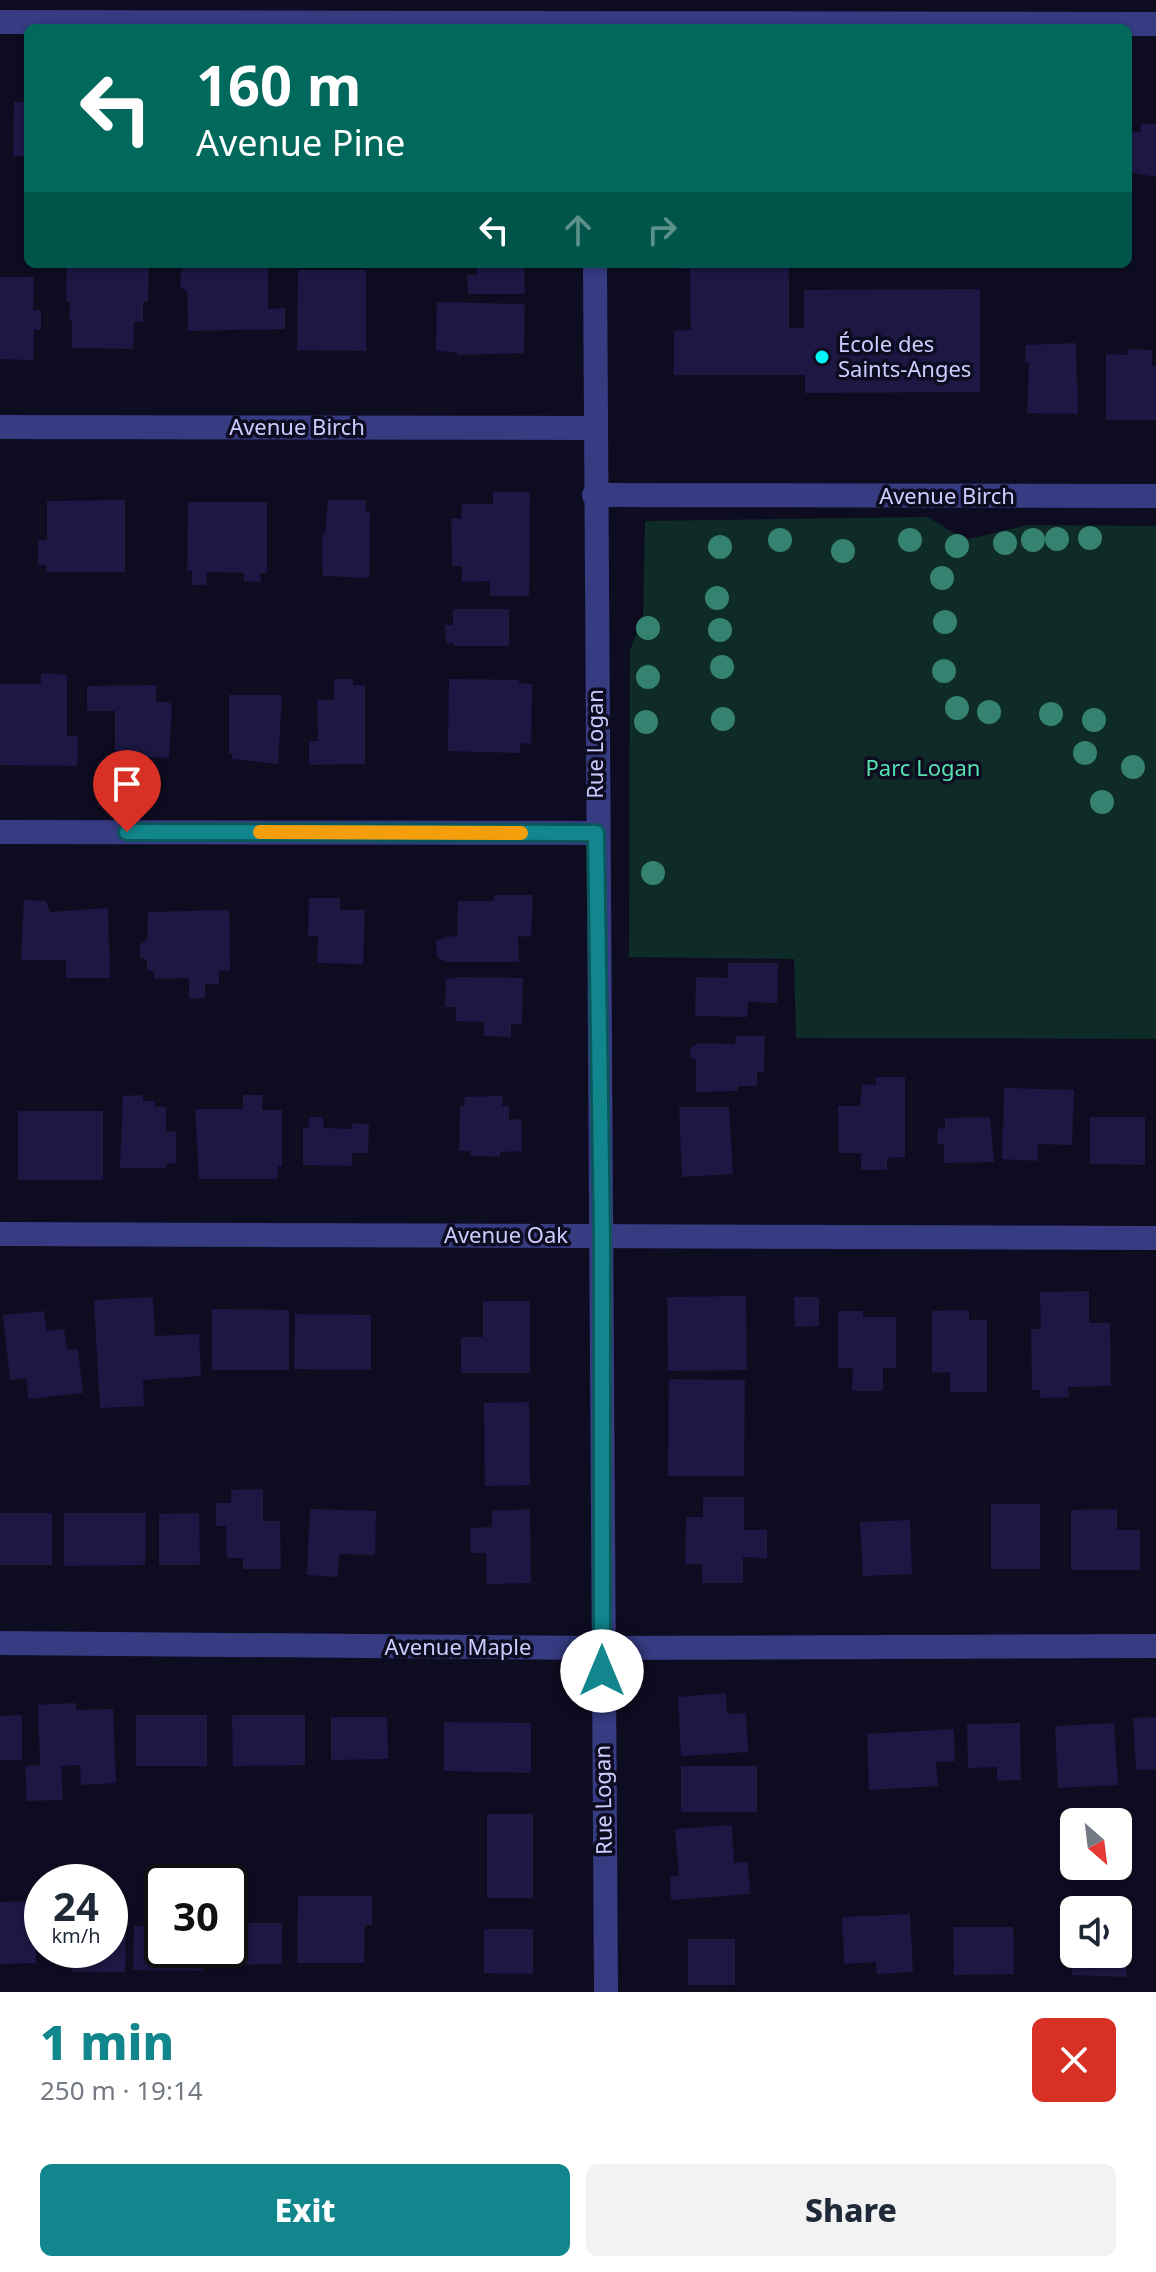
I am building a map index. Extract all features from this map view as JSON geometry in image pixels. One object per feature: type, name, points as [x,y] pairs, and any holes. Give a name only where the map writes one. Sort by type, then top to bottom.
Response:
[{"type":"street","points":[[0,22],[596,17],[1156,24]]},
{"type":"street","name":"Rue Logan","points":[[595,268],[593,428],[606,1992]]},
{"type":"street","name":"Avenue Birch","points":[[0,427],[593,428]]},
{"type":"street","name":"Avenue Birch","points":[[594,495],[1156,496]]},
{"type":"street","points":[[0,832],[596,833]]},
{"type":"street","name":"Avenue Oak","points":[[0,1234],[1156,1238]]},
{"type":"street","name":"Avenue Maple","points":[[0,1643],[602,1648],[1156,1646]]},
{"type":"green space","name":"Parc Logan","points":[[928,517],[965,540],[1027,525],[1156,526],[1156,1039],[796,1038],[794,959],[629,957],[630,650],[643,616],[645,521]]},
{"type":"building","points":[[14,102],[24,102],[24,156],[13,156]]},
{"type":"building","points":[[1141,124],[1156,124],[1156,177],[1132,173],[1132,132],[1141,132]]},
{"type":"building","points":[[67,268],[149,268],[148,301],[143,302],[143,322],[134,322],[133,349],[72,348],[70,302],[66,301]]},
{"type":"building","points":[[184,268],[268,268],[268,309],[285,308],[285,329],[188,331],[187,292],[180,286]]},
{"type":"building","points":[[477,268],[524,268],[525,294],[468,294],[467,275],[477,275]]},
{"type":"building","points":[[789,268],[789,328],[804,328],[804,290],[980,289],[980,392],[805,393],[805,375],[674,375],[674,331],[691,330],[690,269],[675,269]]},
{"type":"building","points":[[298,270],[366,270],[366,351],[297,350]]},
{"type":"building","points":[[0,277],[34,277],[33,310],[41,310],[41,330],[34,330],[33,360],[0,359]]},
{"type":"building","points":[[437,302],[525,304],[524,353],[457,355],[457,352],[436,351]]},
{"type":"building","points":[[1076,343],[1078,414],[1027,413],[1029,362],[1025,362],[1026,345]]},
{"type":"building","points":[[1127,349],[1152,350],[1152,366],[1156,366],[1156,420],[1106,420],[1106,354],[1128,355]]},
{"type":"building","points":[[493,492],[530,492],[529,596],[490,596],[490,581],[462,582],[462,566],[452,566],[451,518],[461,519],[462,504],[493,504]]},
{"type":"building","points":[[125,500],[125,572],[46,572],[46,565],[38,565],[38,540],[47,540],[47,501]]},
{"type":"building","points":[[328,500],[366,500],[365,512],[370,512],[369,578],[323,576],[322,535],[325,534]]},
{"type":"building","points":[[188,502],[267,502],[267,573],[260,573],[261,582],[244,581],[244,573],[207,572],[206,585],[192,585],[192,571],[187,571]]},
{"type":"building","points":[[453,609],[509,609],[509,646],[454,646],[454,643],[446,643],[445,625],[453,625]]},
{"type":"building","points":[[41,673],[67,675],[67,736],[78,736],[77,766],[0,765],[0,684],[41,684]]},
{"type":"building","points":[[334,679],[353,679],[353,685],[365,685],[365,764],[309,765],[309,741],[318,741],[317,700],[334,700]]},
{"type":"building","points":[[449,679],[519,680],[519,683],[532,684],[531,744],[520,743],[520,753],[448,751]]},
{"type":"building","points":[[156,685],[156,702],[169,702],[172,707],[169,758],[115,756],[115,711],[87,711],[87,686]]},
{"type":"building","points":[[229,695],[282,695],[278,764],[232,759],[232,754],[229,754]]},
{"type":"building","points":[[494,895],[533,895],[531,937],[518,936],[519,962],[446,962],[437,957],[436,942],[457,936],[458,901],[494,901]]},
{"type":"building","points":[[309,898],[340,898],[340,910],[365,910],[363,964],[317,963],[318,936],[308,936]]},
{"type":"building","points":[[24,900],[46,901],[50,912],[108,908],[110,978],[66,978],[66,960],[21,960]]},
{"type":"building","points":[[229,910],[230,971],[219,971],[219,984],[205,984],[205,998],[189,999],[189,978],[154,979],[154,971],[147,970],[147,960],[140,957],[140,944],[147,940],[148,912]]},
{"type":"building","points":[[728,963],[778,963],[777,1003],[748,1002],[747,1017],[695,1016],[696,977],[728,978]]},
{"type":"building","points":[[523,978],[522,1024],[511,1024],[511,1037],[484,1036],[484,1022],[456,1021],[456,1007],[445,1007],[446,979]]},
{"type":"building","points":[[736,1036],[765,1036],[764,1072],[757,1072],[757,1086],[738,1086],[738,1091],[696,1092],[696,1060],[691,1057],[690,1048],[699,1043],[735,1044]]},
{"type":"building","points":[[875,1077],[905,1077],[905,1157],[887,1158],[887,1170],[861,1170],[861,1153],[839,1153],[838,1106],[860,1106],[862,1084],[876,1085]]},
{"type":"building","points":[[1004,1088],[1074,1090],[1072,1145],[1038,1144],[1037,1161],[1002,1159]]},
{"type":"building","points":[[143,1095],[143,1101],[155,1101],[155,1107],[166,1107],[166,1132],[176,1131],[176,1163],[166,1164],[166,1168],[120,1168],[123,1096]]},
{"type":"building","points":[[243,1095],[263,1095],[262,1110],[282,1110],[282,1166],[278,1166],[277,1179],[199,1179],[195,1109],[243,1109]]},
{"type":"building","points":[[503,1096],[502,1106],[509,1106],[509,1120],[521,1119],[522,1151],[500,1152],[500,1157],[470,1156],[470,1151],[459,1151],[460,1106],[465,1106],[464,1097]]},
{"type":"building","points":[[679,1107],[729,1107],[733,1174],[682,1177]]},
{"type":"building","points":[[18,1111],[103,1111],[103,1180],[18,1180]]},
{"type":"building","points":[[309,1117],[323,1117],[324,1128],[351,1129],[352,1123],[369,1124],[368,1153],[352,1153],[352,1166],[303,1165],[303,1128],[309,1127]]},
{"type":"building","points":[[990,1117],[994,1162],[944,1163],[944,1145],[937,1143],[938,1129],[945,1128],[945,1118]]},
{"type":"building","points":[[1090,1117],[1145,1117],[1145,1165],[1090,1164]]},
{"type":"building","points":[[1089,1291],[1089,1323],[1110,1323],[1111,1386],[1068,1387],[1069,1397],[1040,1398],[1040,1390],[1032,1390],[1031,1329],[1041,1329],[1040,1292]]},
{"type":"building","points":[[746,1296],[747,1370],[668,1371],[667,1297]]},
{"type":"building","points":[[153,1297],[155,1336],[199,1334],[201,1376],[143,1380],[144,1406],[100,1408],[94,1300]]},
{"type":"building","points":[[794,1297],[819,1297],[819,1326],[795,1327]]},
{"type":"building","points":[[483,1301],[530,1301],[530,1373],[461,1373],[461,1337],[483,1337]]},
{"type":"building","points":[[212,1309],[289,1310],[289,1370],[212,1370]]},
{"type":"building","points":[[969,1310],[969,1320],[987,1320],[987,1392],[950,1392],[950,1372],[932,1373],[932,1311]]},
{"type":"building","points":[[44,1311],[46,1331],[64,1329],[67,1350],[78,1349],[83,1393],[28,1399],[26,1378],[10,1380],[3,1315]]},
{"type":"building","points":[[838,1311],[863,1311],[863,1317],[896,1317],[896,1368],[883,1368],[883,1391],[852,1391],[853,1368],[838,1368]]},
{"type":"building","points":[[295,1314],[371,1315],[371,1370],[294,1369]]},
{"type":"building","points":[[669,1379],[745,1380],[744,1476],[668,1476]]},
{"type":"building","points":[[529,1402],[530,1485],[485,1486],[484,1403]]},
{"type":"building","points":[[263,1489],[263,1521],[280,1521],[281,1569],[243,1569],[243,1558],[227,1558],[226,1526],[216,1526],[216,1503],[231,1503],[231,1490]]},
{"type":"building","points":[[703,1497],[744,1497],[744,1530],[767,1530],[767,1558],[743,1557],[743,1583],[702,1583],[702,1564],[685,1564],[686,1517],[703,1517]]},
{"type":"building","points":[[991,1504],[1040,1504],[1040,1569],[991,1569]]},
{"type":"building","points":[[310,1509],[376,1511],[375,1555],[339,1554],[338,1577],[307,1575]]},
{"type":"building","points":[[530,1509],[531,1583],[487,1584],[486,1553],[471,1553],[470,1528],[492,1527],[492,1511]]},
{"type":"building","points":[[1117,1509],[1117,1530],[1140,1530],[1140,1570],[1071,1570],[1071,1510]]},
{"type":"building","points":[[0,1513],[52,1513],[52,1565],[0,1565]]},
{"type":"building","points":[[64,1513],[146,1513],[145,1565],[64,1566]]},
{"type":"building","points":[[199,1513],[200,1565],[159,1565],[159,1514]]},
{"type":"building","points":[[910,1520],[912,1574],[863,1576],[860,1522]]},
{"type":"building","points":[[726,1693],[727,1714],[746,1713],[748,1752],[681,1756],[678,1697]]},
{"type":"building","points":[[76,1703],[76,1710],[113,1709],[116,1783],[81,1785],[80,1765],[61,1766],[63,1800],[27,1801],[25,1766],[40,1765],[38,1705]]},
{"type":"building","points":[[22,1715],[22,1760],[0,1760],[0,1716]]},
{"type":"building","points":[[136,1715],[207,1715],[207,1766],[136,1766]]},
{"type":"building","points":[[232,1715],[305,1715],[305,1765],[233,1766]]},
{"type":"building","points":[[331,1717],[387,1717],[388,1759],[331,1760]]},
{"type":"building","points":[[1156,1717],[1156,1769],[1136,1770],[1133,1718]]},
{"type":"building","points":[[444,1722],[531,1723],[531,1773],[444,1771]]},
{"type":"building","points":[[1020,1723],[1021,1780],[997,1781],[997,1767],[968,1768],[967,1724]]},
{"type":"building","points":[[1114,1723],[1118,1785],[1058,1788],[1055,1726]]},
{"type":"building","points":[[954,1729],[955,1761],[936,1762],[938,1786],[869,1790],[867,1734]]},
{"type":"building","points":[[681,1766],[757,1766],[757,1812],[681,1812]]},
{"type":"building","points":[[487,1814],[533,1814],[533,1898],[487,1898]]},
{"type":"building","points":[[732,1825],[734,1863],[748,1862],[750,1894],[671,1900],[670,1876],[679,1876],[675,1829]]},
{"type":"building","points":[[298,1896],[372,1896],[372,1925],[365,1925],[364,1963],[297,1963]]},
{"type":"building","points":[[24,1901],[24,1963],[0,1964],[0,1902]]},
{"type":"building","points":[[910,1914],[913,1972],[877,1974],[876,1962],[844,1964],[842,1917]]},
{"type":"building","points":[[248,1923],[282,1923],[282,1964],[248,1965]]},
{"type":"building","points":[[134,1926],[144,1926],[144,1968],[204,1968],[204,1971],[133,1970]]},
{"type":"building","points":[[953,1927],[1013,1927],[1014,1974],[954,1975]]},
{"type":"building","points":[[484,1929],[533,1929],[533,1974],[484,1973]]},
{"type":"building","points":[[688,1939],[735,1939],[735,1985],[688,1985]]},
{"type":"building","points":[[72,1968],[125,1968],[125,1972],[72,1972]]},
{"type":"building","points":[[1072,1968],[1126,1968],[1126,1977],[1072,1975]]},
{"type":"slow traffic","points":[[260,832],[521,833]]},
{"type":"place","name":"École des Saints-Anges","points":[[822,357]]},
{"type":"route","points":[[127,832],[596,833],[602,1235],[602,1671]]}]
